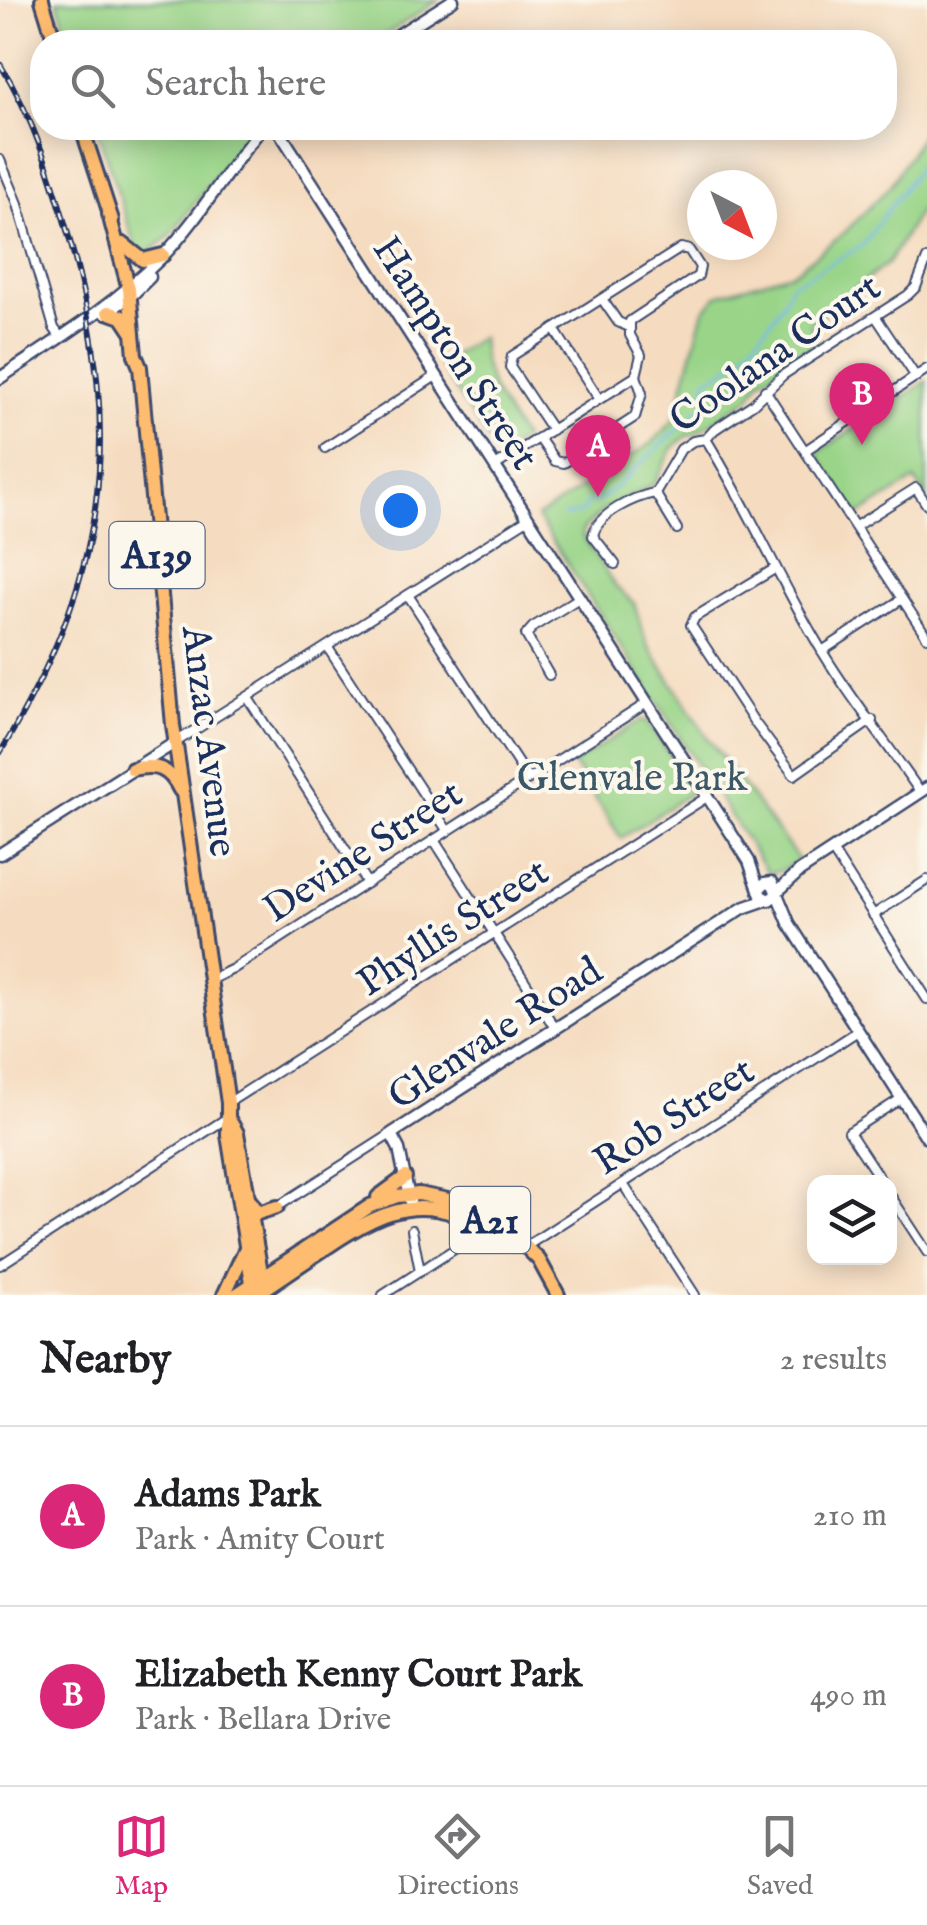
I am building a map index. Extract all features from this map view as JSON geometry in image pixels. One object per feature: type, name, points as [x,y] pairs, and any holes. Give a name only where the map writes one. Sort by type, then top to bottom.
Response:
[{"type":"highway","points":[[42,0],[51,30]]},
{"type":"highway","name":"Anzac Avenue","points":[[86,140],[133,290],[134,334],[176,742],[229,1113],[228,1135],[257,1288]]},
{"type":"highway","name":"Anzac Avenue","points":[[109,214],[123,244],[133,290],[143,352],[140,367]]},
{"type":"highway","points":[[123,244],[143,260],[163,255]]},
{"type":"highway","points":[[102,314],[122,317],[134,334]]},
{"type":"highway","points":[[132,768],[164,768],[178,785],[184,802]]},
{"type":"highway","name":"Anzac Avenue","points":[[229,1113],[237,1133],[251,1252]]},
{"type":"highway","points":[[370,1206],[405,1177]]},
{"type":"highway","points":[[245,1186],[255,1211],[264,1213],[277,1207]]},
{"type":"highway","name":"A21","points":[[257,1288],[277,1267],[370,1206],[448,1200],[496,1222],[524,1248],[557,1295]]},
{"type":"highway","name":"A21","points":[[236,1295],[257,1288],[374,1216],[410,1201],[468,1220],[524,1248]]},
{"type":"highway","points":[[224,1295],[251,1252],[277,1267]]},
{"type":"street","points":[[405,30],[453,0]]},
{"type":"street","points":[[0,378],[133,290],[253,140]]},
{"type":"street","name":"Hampton Street","points":[[284,140],[927,1138]]},
{"type":"street","points":[[0,160],[11,184],[54,328],[61,338]]},
{"type":"street","points":[[0,191],[11,184]]},
{"type":"street","points":[[552,430],[510,360],[681,248],[689,250],[700,268],[698,276],[637,315],[629,327]]},
{"type":"street","name":"Coolana Court","points":[[655,493],[681,449],[706,438],[753,404],[765,390],[876,317],[916,286],[927,260]]},
{"type":"street","points":[[539,438],[555,461],[564,462],[632,419],[642,392],[636,376],[641,355],[629,327],[618,322],[602,299]]},
{"type":"street","points":[[876,317],[916,376]]},
{"type":"street","points":[[554,329],[600,399]]},
{"type":"street","points":[[806,450],[927,369]]},
{"type":"street","points":[[325,448],[436,376]]},
{"type":"street","points":[[495,466],[636,376]]},
{"type":"street","points":[[765,390],[927,637]]},
{"type":"street","points":[[706,438],[822,651],[924,790]]},
{"type":"street","points":[[856,526],[916,488],[927,506]]},
{"type":"street","points":[[614,564],[593,536],[594,529],[606,516],[642,496],[655,493],[677,529]]},
{"type":"street","points":[[0,854],[529,518]]},
{"type":"street","points":[[776,568],[695,617],[692,625],[755,723],[794,774],[872,720]]},
{"type":"street","points":[[408,595],[528,779]]},
{"type":"street","points":[[549,675],[526,636],[533,627],[579,598]]},
{"type":"street","points":[[822,651],[902,599]]},
{"type":"street","points":[[328,648],[447,830]]},
{"type":"street","points":[[248,698],[368,882]]},
{"type":"street","name":"Devine Street","points":[[210,980],[647,703]]},
{"type":"street","name":"Glenvale Road","points":[[277,1207],[924,790]]},
{"type":"street","name":"Phyllis Street","points":[[0,1265],[707,796]]},
{"type":"street","points":[[434,840],[555,1028]]},
{"type":"street","points":[[832,850],[927,999]]},
{"type":"street","points":[[873,915],[927,880]]},
{"type":"street","name":"Rob Street","points":[[524,1248],[858,1031]]},
{"type":"street","points":[[877,1175],[848,1132],[902,1098]]},
{"type":"street","points":[[391,1134],[399,1149],[410,1201]]},
{"type":"street","points":[[623,1184],[695,1295]]},
{"type":"street","points":[[897,1206],[927,1252]]},
{"type":"street","points":[[382,1295],[469,1238],[468,1220]]},
{"type":"street","points":[[412,1230],[420,1270]]},
{"type":"green space","points":[[57,0],[439,0],[393,30],[66,30]]},
{"type":"green space","points":[[927,126],[927,211],[920,210],[888,263],[810,324],[818,341],[761,380],[749,398],[685,437],[673,448],[654,484],[603,510],[583,530],[582,535],[616,587],[634,603],[647,644],[708,738],[799,860],[780,871],[767,872],[537,517],[652,443],[674,420],[704,310],[719,294],[794,272],[844,233],[890,186]]},
{"type":"green space","points":[[101,140],[242,140],[170,236],[148,253],[136,249]]},
{"type":"green space","points":[[481,337],[489,379],[523,439],[501,455],[496,454],[439,364]]},
{"type":"green space","points":[[927,381],[927,498],[915,480],[856,513],[819,452]]},
{"type":"green space","name":"Glenvale Park","points":[[641,720],[647,721],[691,788],[689,794],[621,838],[573,764]]},
{"type":"waterway","points":[[701,408],[709,397],[705,385],[708,378],[732,364],[757,339],[791,285],[862,246],[927,156]]},
{"type":"waterway","points":[[564,516],[581,513],[588,502],[597,502],[609,493],[700,409]]},
{"type":"railway","points":[[0,64],[30,122]]},
{"type":"railway","points":[[0,753],[36,689],[63,627],[83,566],[95,506],[100,444],[97,380],[87,313],[70,241],[37,140]]},
{"type":"place","name":"Elizabeth Kenny Court Park","points":[[862,445]]},
{"type":"place","name":"Adams Park","points":[[598,497]]}]
